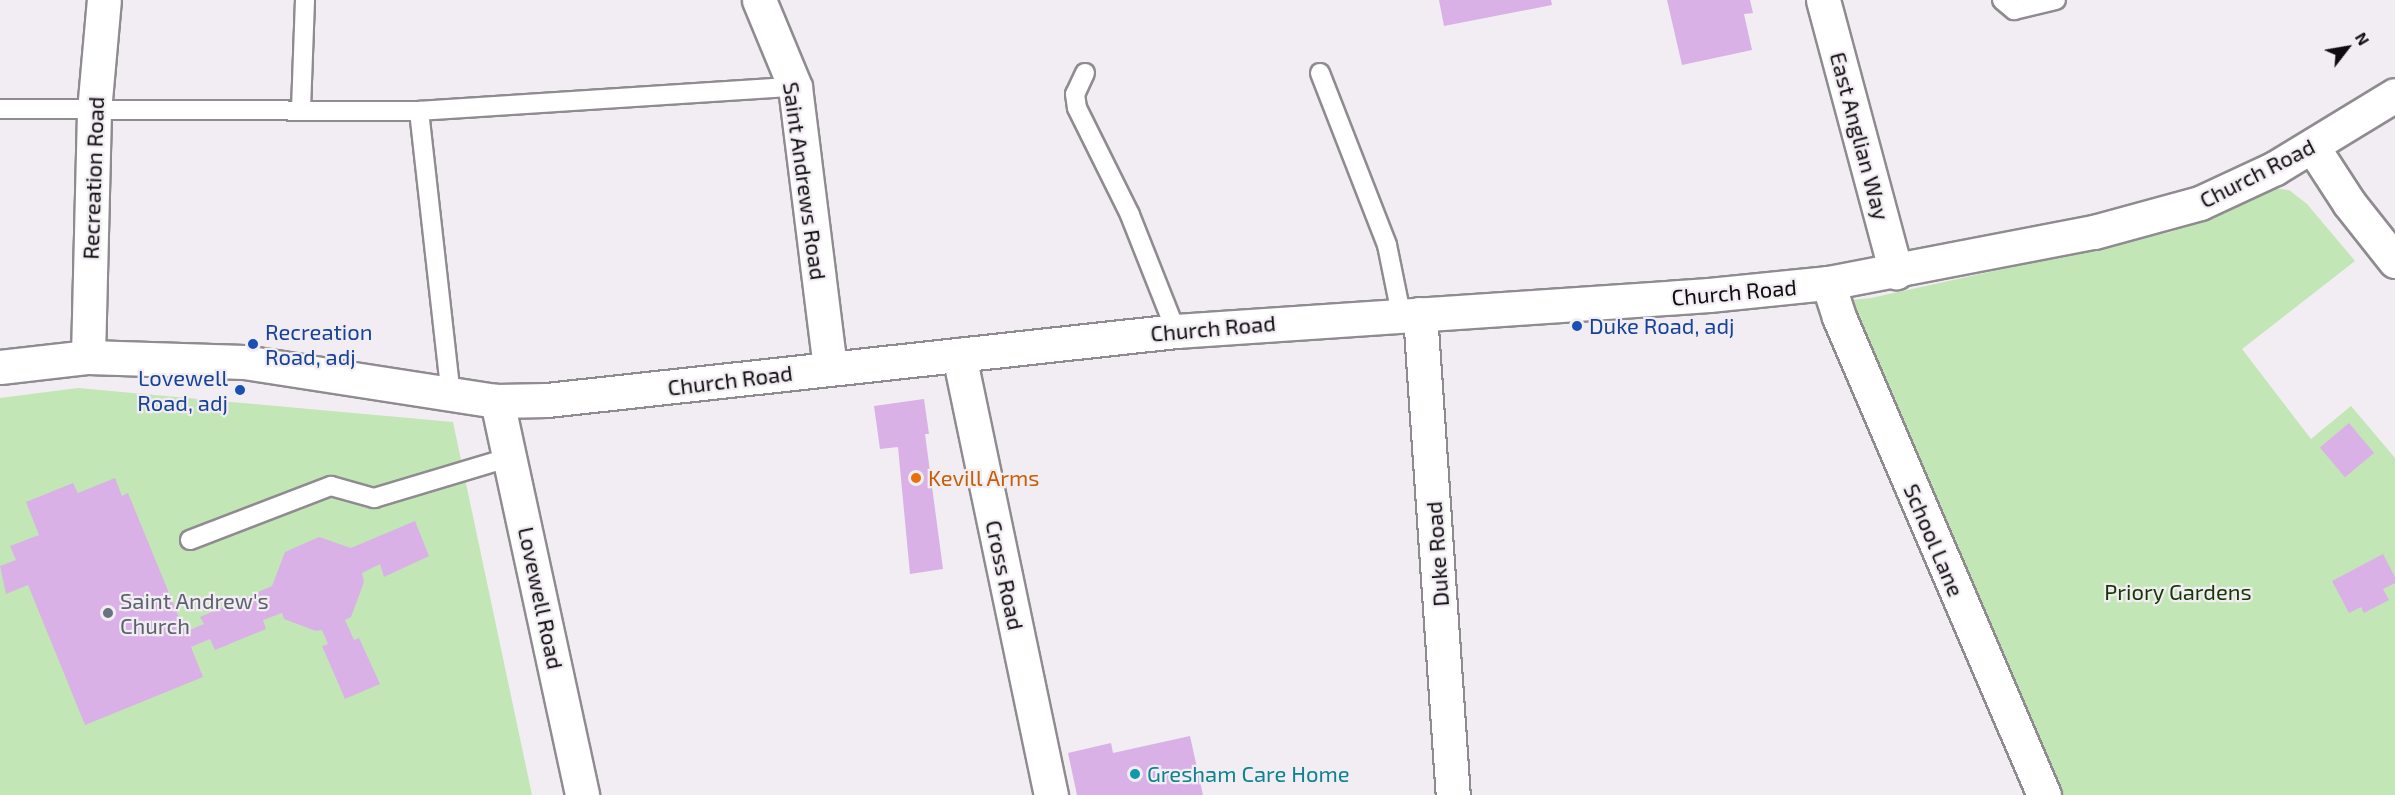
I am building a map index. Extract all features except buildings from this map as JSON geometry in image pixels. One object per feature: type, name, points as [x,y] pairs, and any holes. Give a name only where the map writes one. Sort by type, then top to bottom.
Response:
[{"type":"street","name":"Recreation Road","points":[[88,357],[94,111],[104,0]]},
{"type":"street","name":"Saint Andrews Road","points":[[759,0],[795,87],[830,368]]},
{"type":"street","name":"East Anglian Way","points":[[1823,0],[1896,272]]},
{"type":"street","name":"Church Road","points":[[0,367],[88,357],[244,362],[497,401],[596,397],[830,368],[1176,331],[1709,295],[1828,283],[1896,272],[2094,232],[2189,207],[2240,186],[2312,146],[2395,95]]},
{"type":"street","points":[[2312,146],[2349,203],[2395,261]]},
{"type":"street","name":"School Lane","points":[[1828,283],[1839,317],[2044,795]]},
{"type":"street","name":"Duke Road","points":[[1410,314],[1453,795]]},
{"type":"street","name":"Cross Road","points":[[959,355],[1051,795]]},
{"type":"street","name":"Lovewell Road","points":[[497,401],[582,795]]},
{"type":"lane","points":[[301,109],[305,0]]},
{"type":"lane","points":[[2002,0],[2014,10],[2056,0]]},
{"type":"lane","points":[[1085,73],[1076,94],[1077,108],[1130,215],[1176,331]]},
{"type":"lane","points":[[1320,74],[1387,244],[1410,314]]},
{"type":"lane","points":[[0,109],[418,111],[795,87]]},
{"type":"lane","points":[[418,111],[450,395]]},
{"type":"lane","points":[[190,540],[331,486],[374,498],[510,457]]},
{"type":"green space","name":"Priory Gardens","points":[[2273,188],[2289,190],[2307,204],[2355,261],[2242,349],[2311,439],[2351,406],[2395,458],[2395,795],[2051,795],[1841,301],[1871,298],[2171,232]]},
{"type":"green space","points":[[78,388],[453,422],[532,795],[0,795],[0,398]]},
{"type":"place","name":"Duke Road, adj","points":[[1577,326]]},
{"type":"place","name":"Recreation Road, adj","points":[[253,344]]},
{"type":"place","name":"Lovewell Road, adj","points":[[240,390]]},
{"type":"place","name":"Kevill Arms","points":[[916,478]]},
{"type":"place","name":"Saint Andrew's Church","points":[[108,613]]},
{"type":"place","name":"Gresham Care Home","points":[[1135,774]]}]
